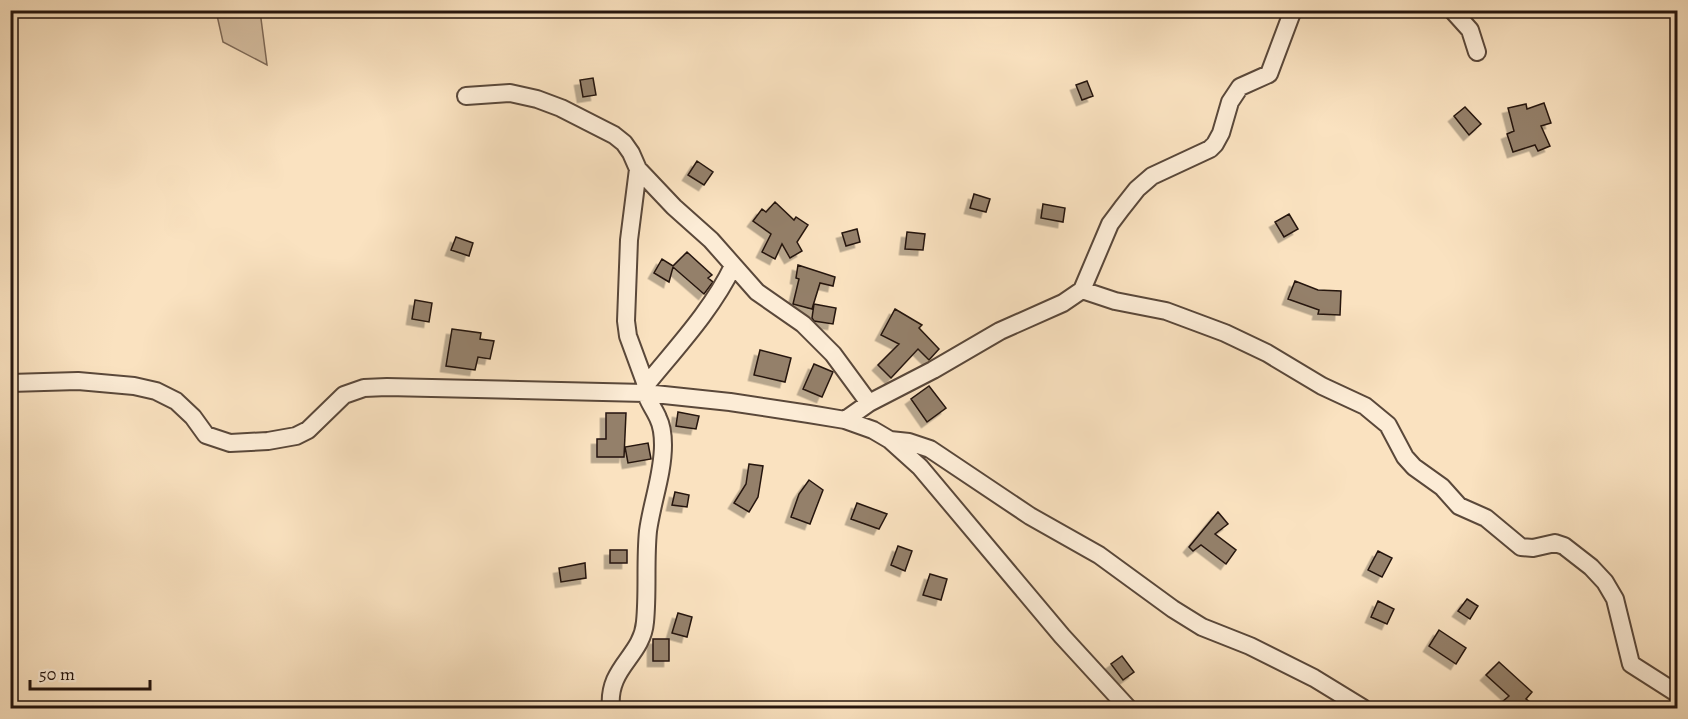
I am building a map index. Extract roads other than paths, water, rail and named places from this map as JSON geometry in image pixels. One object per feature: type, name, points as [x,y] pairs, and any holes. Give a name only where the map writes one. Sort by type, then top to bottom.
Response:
[{"type":"street","points":[[845,420],[869,403],[933,370],[1000,331],[1063,303],[1082,290],[1110,224],[1137,189],[1152,177],[1210,149],[1219,139],[1230,102],[1237,90],[1269,74],[1293,10]]},
{"type":"street","points":[[1452,10],[1470,30],[1478,52]]},
{"type":"street","points":[[466,96],[510,93],[537,99],[561,108],[614,135],[624,143],[638,169],[674,207],[711,240],[757,292],[803,324],[833,354],[869,403]]},
{"type":"street","points":[[611,708],[612,685],[621,667],[640,641],[645,620],[646,547],[663,444],[658,418],[645,389],[628,336],[626,321],[629,240],[638,169]]},
{"type":"street","points":[[645,389],[706,310],[726,281],[733,266]]},
{"type":"street","points":[[1082,290],[1103,298],[1166,311],[1225,333],[1267,353],[1322,386],[1371,410],[1388,425],[1414,467],[1442,487],[1459,506],[1486,518],[1521,547],[1533,548],[1555,543],[1564,546],[1591,567],[1605,582],[1615,599],[1631,664],[1677,693]]},
{"type":"street","points":[[10,383],[78,381],[135,386],[156,391],[176,401],[193,417],[206,435],[230,443],[268,441],[296,436],[308,430],[344,395],[364,388],[387,387],[645,389],[845,420],[873,430],[890,440],[920,467],[1062,636],[1128,708]]},
{"type":"street","points":[[890,440],[909,442],[930,449],[1030,516],[1099,555],[1173,609],[1202,627],[1250,646],[1314,678],[1363,708]]}]
